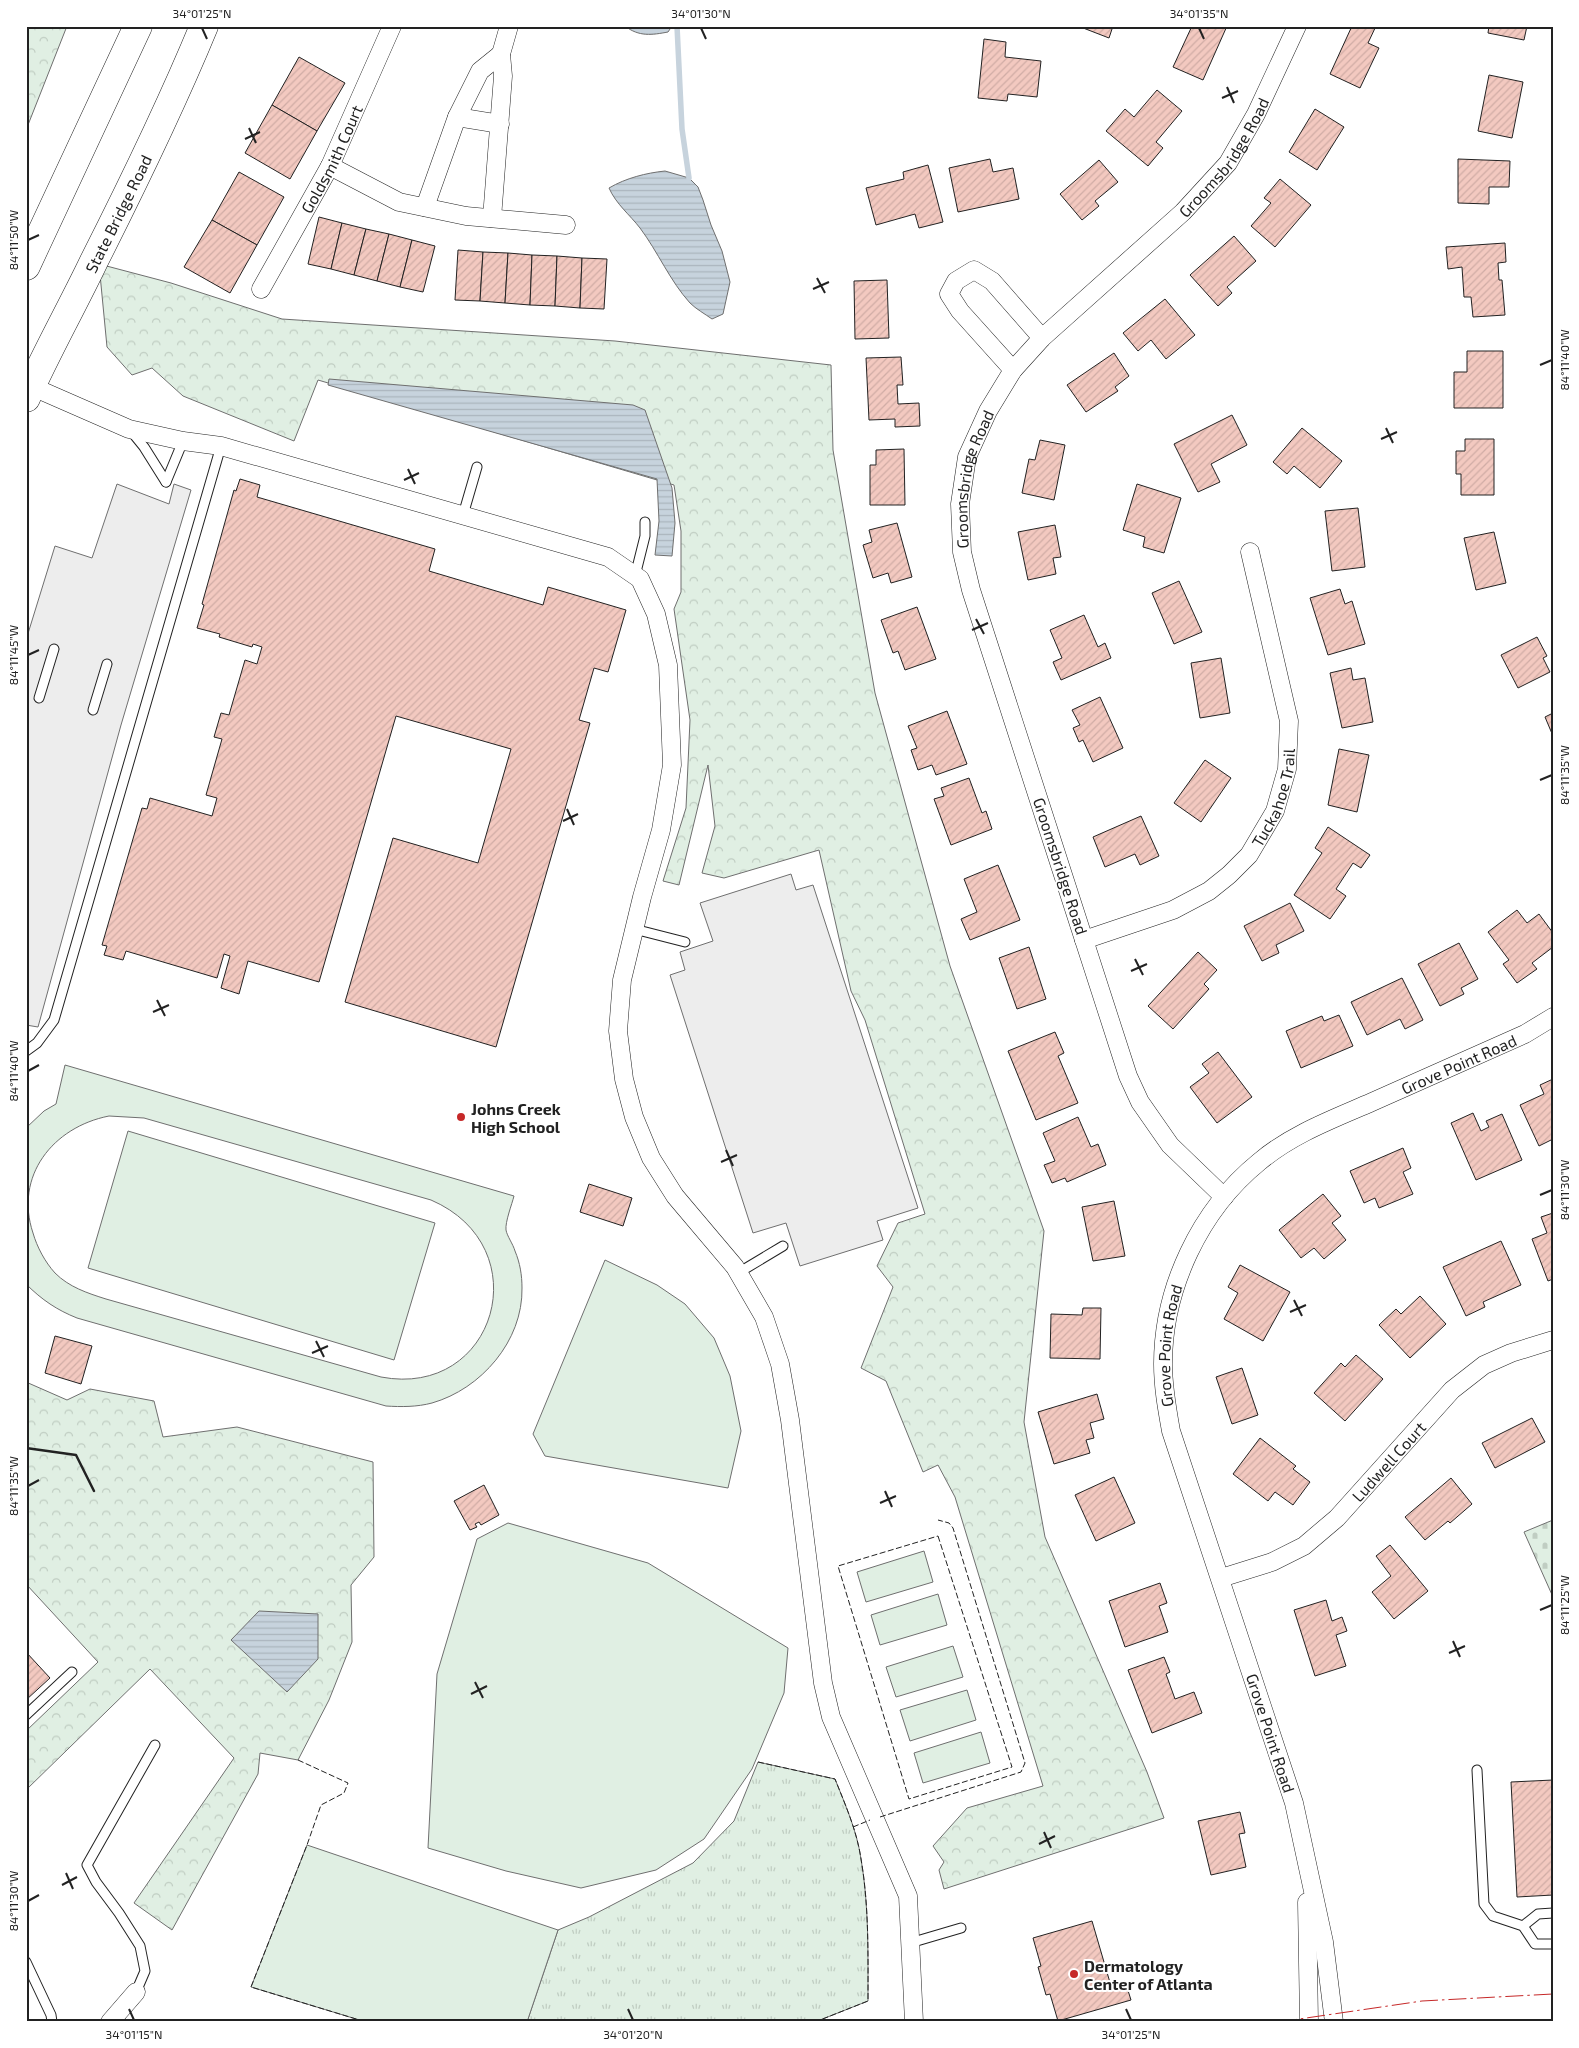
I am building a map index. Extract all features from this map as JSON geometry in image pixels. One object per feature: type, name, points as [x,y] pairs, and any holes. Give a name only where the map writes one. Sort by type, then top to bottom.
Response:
[{"type":"highway","points":[[28,261],[138,26]]},
{"type":"highway","name":"State Bridge Road","points":[[28,389],[180,84],[204,26]]},
{"type":"street","name":"Goldsmith Court","points":[[261,289],[330,166],[392,26]]},
{"type":"street","points":[[492,218],[503,76],[501,54],[509,26]]},
{"type":"street","name":"Groomsbridge Road","points":[[1224,1197],[1170,1145],[1140,1102],[1128,1076],[971,590],[962,552],[960,504],[967,457],[988,410],[1013,370],[1042,338],[1183,212],[1228,163],[1256,114],[1297,26]]},
{"type":"street","points":[[425,207],[457,117],[480,71],[501,54]]},
{"type":"street","points":[[457,117],[500,124]]},
{"type":"street","points":[[330,166],[400,202],[466,216],[566,225]]},
{"type":"street","points":[[1013,370],[960,310],[949,294],[956,281],[974,270],[992,281],[1042,338]]},
{"type":"street","points":[[28,389],[129,429],[183,441],[221,446],[608,557],[640,579],[656,614],[668,665],[672,765],[661,830],[622,980],[618,1031],[624,1079],[634,1116],[651,1158],[675,1196],[738,1272],[764,1316],[780,1364],[790,1420],[823,1683],[831,1716],[908,1896],[914,2022]]},
{"type":"street","name":"Tuckahoe Trail","points":[[1084,940],[1172,910],[1209,891],[1249,855],[1275,811],[1287,769],[1289,721],[1250,552]]},
{"type":"street","name":"Grove Point Road","points":[[1334,2022],[1324,1942],[1294,1803],[1221,1578],[1171,1432],[1165,1400],[1163,1363],[1167,1317],[1180,1273],[1200,1231],[1224,1197],[1259,1162],[1301,1133],[1525,1034],[1553,1017]]},
{"type":"street","name":"Ludwell Court","points":[[1221,1578],[1272,1562],[1304,1546],[1337,1518],[1452,1390],[1484,1366],[1512,1353],[1553,1340]]},
{"type":"street","name":"Grove Point Road","points":[[1306,1864],[1309,2022]]},
{"type":"street","points":[[110,2022],[136,1992]]},
{"type":"lane","points":[[129,429],[144,447],[166,482],[183,441]]},
{"type":"lane","points":[[26,1051],[38,1043],[54,1020],[221,446]]},
{"type":"lane","points":[[463,516],[477,467]]},
{"type":"lane","points":[[635,576],[645,536],[645,522]]},
{"type":"lane","points":[[39,698],[54,649]]},
{"type":"lane","points":[[93,710],[108,664]]},
{"type":"lane","points":[[634,929],[685,942]]},
{"type":"lane","points":[[738,1272],[783,1246]]},
{"type":"lane","points":[[26,1714],[72,1672]]},
{"type":"lane","points":[[136,1992],[145,1971],[140,1946],[96,1882],[87,1865],[155,1745]]},
{"type":"lane","points":[[1477,1770],[1484,1904],[1494,1916],[1523,1926],[1535,1944],[1553,1944]]},
{"type":"lane","points":[[1523,1926],[1538,1914],[1553,1913]]},
{"type":"lane","points":[[910,1943],[961,1928]]},
{"type":"lane","points":[[26,1962],[51,2015],[52,2022]]},
{"type":"green space","points":[[26,26],[67,26],[26,130]]},
{"type":"green space","points":[[99,264],[171,283],[282,319],[615,341],[831,365],[833,450],[875,693],[950,966],[1044,1231],[1024,1422],[1045,1537],[1147,1772],[1164,1818],[944,1889],[939,1870],[944,1862],[933,1846],[967,1808],[1043,1786],[955,1497],[938,1465],[923,1472],[886,1381],[861,1368],[893,1287],[877,1266],[898,1223],[925,1214],[865,1020],[851,991],[819,850],[724,878],[702,873],[715,826],[708,765],[679,885],[663,881],[686,808],[690,720],[674,609],[681,592],[681,531],[674,485],[318,380],[294,441],[183,396],[152,368],[132,375],[107,347]]},
{"type":"green space","points":[[65,1065],[514,1196],[506,1230],[518,1260],[522,1288],[520,1308],[507,1344],[496,1360],[482,1374],[467,1387],[450,1396],[421,1405],[386,1406],[77,1318],[63,1312],[44,1300],[26,1284],[26,1128],[44,1111],[56,1104]],"holes":[[[109,1116],[144,1118],[431,1200],[465,1222],[485,1251],[493,1282],[490,1314],[476,1343],[453,1365],[421,1378],[381,1377],[106,1299],[85,1292],[66,1282],[48,1264],[39,1249],[33,1233],[29,1212],[29,1192],[34,1174],[43,1157],[55,1143],[71,1131],[89,1122]]]},
{"type":"green space","points":[[128,1131],[435,1223],[394,1360],[88,1268]]},
{"type":"green space","points":[[605,1260],[657,1285],[685,1304],[714,1338],[730,1376],[741,1431],[728,1488],[545,1456],[533,1434]]},
{"type":"green space","points":[[26,1382],[67,1400],[90,1389],[154,1401],[163,1437],[237,1427],[373,1462],[374,1557],[351,1585],[352,1642],[329,1700],[298,1760],[260,1753],[258,1774],[172,1930],[134,1903],[234,1758],[150,1669],[26,1790],[26,1731],[98,1662],[26,1584]]},
{"type":"green space","points":[[1553,1520],[1553,1597],[1524,1532]]},
{"type":"green space","points":[[508,1523],[648,1563],[788,1648],[784,1693],[752,1769],[704,1839],[656,1870],[581,1888],[506,1871],[428,1848],[437,1674],[477,1539]]},
{"type":"green space","points":[[924,1551],[933,1582],[866,1602],[857,1572]]},
{"type":"green space","points":[[938,1594],[947,1625],[880,1645],[871,1615]]},
{"type":"green space","points":[[953,1646],[963,1677],[896,1697],[886,1667]]},
{"type":"green space","points":[[967,1690],[976,1720],[910,1741],[900,1710]]},
{"type":"green space","points":[[981,1732],[990,1763],[923,1783],[914,1753]]},
{"type":"green space","points":[[758,1762],[835,1779],[857,1838],[864,1876],[868,1930],[868,2001],[815,2022],[527,2022],[558,1930],[589,1917],[693,1863],[734,1821]]},
{"type":"green space","points":[[307,1845],[558,1930],[527,2022],[366,2022],[251,1987]]},
{"type":"shaded area","points":[[625,26],[672,26],[668,32],[641,34]]},
{"type":"shaded area","points":[[665,171],[689,178],[698,187],[722,251],[730,282],[723,314],[712,319],[692,305],[683,294],[646,237],[619,204],[609,188],[622,181]]},
{"type":"shaded area","points":[[329,379],[633,405],[645,410],[672,488],[675,523],[672,556],[655,555],[659,521],[657,479],[328,385]]},
{"type":"shaded area","points":[[117,484],[169,504],[174,484],[191,490],[121,725],[38,1027],[26,1025],[26,640],[55,546],[92,558]]},
{"type":"shaded area","points":[[791,874],[796,890],[813,885],[918,1208],[877,1221],[883,1240],[800,1266],[786,1223],[753,1233],[670,975],[685,970],[680,952],[713,941],[700,903]]},
{"type":"shaded area","points":[[259,1611],[318,1614],[318,1659],[287,1692],[231,1640]]},
{"type":"building","points":[[1078,26],[1113,26],[1109,38]]},
{"type":"building","points":[[1192,26],[1227,26],[1203,80],[1173,67]]},
{"type":"building","points":[[1352,26],[1376,26],[1368,43],[1379,48],[1360,88],[1330,74]]},
{"type":"building","points":[[1489,26],[1527,26],[1524,40],[1488,33]]},
{"type":"building","points":[[984,39],[1006,42],[1005,57],[1041,61],[1037,97],[1008,94],[1007,101],[978,98]]},
{"type":"building","points":[[299,57],[345,83],[317,131],[272,105]]},
{"type":"building","points":[[1489,75],[1523,82],[1512,138],[1478,131]]},
{"type":"building","points":[[1157,90],[1182,111],[1156,142],[1163,148],[1148,166],[1106,131],[1125,109],[1134,117]]},
{"type":"building","points":[[272,105],[317,131],[290,179],[245,153]]},
{"type":"building","points":[[1315,109],[1344,127],[1317,170],[1289,152]]},
{"type":"building","points":[[990,159],[993,172],[1013,168],[1019,199],[958,212],[949,168]]},
{"type":"building","points":[[1458,159],[1510,161],[1509,187],[1489,187],[1489,204],[1458,203]]},
{"type":"building","points":[[1099,160],[1118,182],[1095,201],[1099,206],[1082,220],[1060,194]]},
{"type":"building","points":[[928,165],[943,222],[919,228],[915,214],[876,225],[866,188],[904,179],[903,172]]},
{"type":"building","points":[[239,172],[284,197],[257,245],[212,220]]},
{"type":"building","points":[[1280,179],[1311,205],[1275,247],[1251,226],[1271,203],[1264,198]]},
{"type":"building","points":[[319,217],[342,223],[331,269],[308,264]]},
{"type":"building","points":[[212,220],[257,245],[230,293],[184,267]]},
{"type":"building","points":[[342,223],[366,229],[354,275],[331,269]]},
{"type":"building","points":[[366,229],[389,234],[377,281],[354,275]]},
{"type":"building","points":[[389,234],[412,240],[400,287],[377,281]]},
{"type":"building","points":[[1234,236],[1256,261],[1227,287],[1232,293],[1218,306],[1190,275]]},
{"type":"building","points":[[412,240],[435,246],[423,292],[400,287]]},
{"type":"building","points":[[1505,243],[1506,262],[1498,263],[1499,280],[1502,280],[1505,315],[1473,317],[1471,297],[1464,297],[1462,267],[1448,269],[1446,247]]},
{"type":"building","points":[[458,250],[483,252],[480,301],[455,300]]},
{"type":"building","points":[[483,252],[508,253],[505,303],[480,301]]},
{"type":"building","points":[[508,253],[532,255],[530,305],[505,303]]},
{"type":"building","points":[[532,255],[557,256],[555,306],[530,305]]},
{"type":"building","points":[[557,256],[582,258],[580,308],[555,306]]},
{"type":"building","points":[[582,258],[607,259],[604,309],[580,308]]},
{"type":"building","points":[[887,280],[889,338],[855,339],[854,281]]},
{"type":"building","points":[[1165,299],[1195,335],[1166,359],[1151,340],[1138,351],[1123,333]]},
{"type":"building","points":[[1467,351],[1503,351],[1503,408],[1454,408],[1454,372],[1467,372]]},
{"type":"building","points":[[1114,353],[1129,376],[1115,387],[1118,391],[1086,412],[1067,385]]},
{"type":"building","points":[[901,357],[903,385],[897,385],[898,404],[919,403],[920,426],[895,427],[895,419],[869,420],[866,358]]},
{"type":"building","points":[[1232,415],[1247,445],[1211,464],[1220,482],[1198,492],[1174,444]]},
{"type":"building","points":[[1302,428],[1342,461],[1320,488],[1294,466],[1287,474],[1273,462]]},
{"type":"building","points":[[1465,439],[1494,439],[1494,495],[1461,495],[1461,474],[1456,474],[1456,451],[1465,451]]},
{"type":"building","points":[[1040,440],[1065,445],[1054,500],[1022,493],[1029,459],[1035,460]]},
{"type":"building","points":[[904,449],[905,505],[870,505],[870,465],[876,465],[876,450]]},
{"type":"building","points":[[240,479],[260,485],[257,497],[435,549],[429,571],[543,605],[548,587],[626,610],[608,672],[594,668],[579,720],[590,723],[496,1047],[345,1002],[393,838],[478,863],[511,749],[396,716],[319,982],[248,961],[239,994],[221,988],[230,956],[224,954],[217,978],[126,951],[123,960],[104,955],[107,946],[102,945],[142,808],[147,809],[150,798],[212,816],[217,798],[206,795],[222,739],[214,737],[221,713],[229,715],[245,660],[257,664],[262,647],[253,644],[252,647],[219,637],[220,634],[197,628],[234,490],[236,491]]},
{"type":"building","points":[[1137,484],[1181,498],[1164,553],[1143,547],[1145,537],[1123,530]]},
{"type":"building","points":[[1358,508],[1365,567],[1332,571],[1325,511]]},
{"type":"building","points":[[897,523],[912,577],[891,583],[888,573],[873,578],[863,545],[872,542],[869,530]]},
{"type":"building","points":[[1055,525],[1061,557],[1053,558],[1056,574],[1028,580],[1018,532]]},
{"type":"building","points":[[1494,532],[1506,583],[1476,590],[1464,538]]},
{"type":"building","points":[[1179,581],[1202,632],[1174,644],[1152,593]]},
{"type":"building","points":[[1340,589],[1345,604],[1352,601],[1365,644],[1328,655],[1310,598]]},
{"type":"building","points":[[917,607],[936,659],[905,670],[898,651],[893,653],[881,620]]},
{"type":"building","points":[[1084,615],[1098,647],[1105,643],[1111,658],[1061,680],[1053,662],[1062,658],[1050,630]]},
{"type":"building","points":[[1537,637],[1547,656],[1543,658],[1550,672],[1518,688],[1501,655]]},
{"type":"building","points":[[1221,658],[1230,713],[1200,718],[1191,663]]},
{"type":"building","points":[[1351,668],[1353,680],[1365,678],[1373,722],[1342,728],[1330,673]]},
{"type":"building","points":[[1100,697],[1123,748],[1093,762],[1083,740],[1079,742],[1073,728],[1080,725],[1072,710]]},
{"type":"building","points":[[947,711],[967,764],[936,775],[932,765],[918,770],[911,750],[917,748],[908,726]]},
{"type":"building","points":[[1553,713],[1553,736],[1545,717]]},
{"type":"building","points":[[1339,749],[1369,755],[1357,812],[1328,805]]},
{"type":"building","points":[[1205,760],[1231,778],[1201,822],[1174,803]]},
{"type":"building","points":[[969,778],[982,813],[986,811],[992,829],[951,845],[934,799],[944,796],[941,788]]},
{"type":"building","points":[[1141,816],[1159,856],[1140,865],[1135,854],[1105,867],[1093,837]]},
{"type":"building","points":[[1328,827],[1370,855],[1361,868],[1353,863],[1336,889],[1346,896],[1330,919],[1294,895],[1322,853],[1315,848]]},
{"type":"building","points":[[998,865],[1020,920],[970,940],[961,919],[977,912],[964,879]]},
{"type":"building","points":[[1290,903],[1304,931],[1276,945],[1279,953],[1262,961],[1244,926]]},
{"type":"building","points":[[1517,910],[1527,923],[1539,914],[1553,933],[1553,947],[1532,963],[1537,969],[1517,983],[1503,964],[1509,960],[1488,932]]},
{"type":"building","points":[[1459,943],[1478,979],[1461,988],[1464,994],[1440,1006],[1418,964]]},
{"type":"building","points":[[1029,947],[1046,999],[1017,1009],[999,958]]},
{"type":"building","points":[[1198,952],[1217,970],[1204,984],[1209,989],[1173,1029],[1148,1006]]},
{"type":"building","points":[[1402,978],[1423,1020],[1405,1029],[1400,1019],[1367,1035],[1351,1002]]},
{"type":"building","points":[[1339,1015],[1353,1046],[1301,1068],[1286,1031],[1322,1016],[1324,1021]]},
{"type":"building","points":[[1055,1032],[1064,1053],[1058,1056],[1078,1103],[1036,1120],[1008,1051]]},
{"type":"building","points":[[1218,1052],[1252,1097],[1217,1123],[1190,1087],[1209,1073],[1202,1064]]},
{"type":"building","points":[[1553,1079],[1553,1139],[1539,1146],[1520,1105],[1544,1094],[1540,1085]]},
{"type":"building","points":[[1473,1113],[1481,1131],[1489,1127],[1486,1121],[1502,1114],[1522,1160],[1476,1180],[1451,1123]]},
{"type":"building","points":[[1078,1117],[1091,1147],[1098,1144],[1106,1165],[1067,1182],[1065,1178],[1052,1183],[1044,1165],[1055,1161],[1043,1133]]},
{"type":"building","points":[[1403,1148],[1411,1168],[1403,1172],[1413,1194],[1379,1208],[1375,1198],[1364,1203],[1350,1171]]},
{"type":"building","points":[[589,1184],[632,1198],[623,1226],[580,1212]]},
{"type":"building","points":[[1323,1194],[1341,1216],[1332,1223],[1346,1240],[1324,1259],[1314,1248],[1301,1258],[1279,1230]]},
{"type":"building","points":[[1114,1201],[1125,1256],[1093,1261],[1082,1207]]},
{"type":"building","points":[[1553,1213],[1553,1279],[1548,1281],[1532,1239],[1547,1233],[1541,1217]]},
{"type":"building","points":[[1501,1241],[1521,1285],[1483,1302],[1485,1307],[1466,1316],[1443,1267]]},
{"type":"building","points":[[1240,1265],[1290,1292],[1263,1341],[1224,1319],[1238,1293],[1228,1287]]},
{"type":"building","points":[[1420,1296],[1446,1324],[1410,1358],[1379,1325],[1396,1309],[1401,1314]]},
{"type":"building","points":[[1083,1308],[1101,1308],[1100,1359],[1050,1358],[1051,1314],[1082,1315]]},
{"type":"building","points":[[55,1336],[92,1346],[81,1384],[45,1373]]},
{"type":"building","points":[[1356,1355],[1383,1379],[1345,1421],[1314,1393],[1341,1363],[1345,1367]]},
{"type":"building","points":[[1242,1368],[1258,1415],[1232,1424],[1216,1377]]},
{"type":"building","points":[[1097,1394],[1104,1419],[1090,1423],[1094,1438],[1086,1440],[1090,1453],[1054,1464],[1038,1412]]},
{"type":"building","points":[[1532,1418],[1545,1442],[1495,1468],[1482,1443]]},
{"type":"building","points":[[1260,1438],[1296,1466],[1293,1469],[1310,1482],[1293,1505],[1275,1492],[1268,1501],[1233,1474]]},
{"type":"building","points":[[1114,1477],[1135,1523],[1096,1541],[1075,1495]]},
{"type":"building","points":[[1451,1478],[1472,1504],[1450,1523],[1448,1521],[1425,1540],[1405,1517]]},
{"type":"building","points":[[484,1485],[499,1515],[481,1525],[479,1522],[475,1524],[477,1527],[470,1530],[454,1501]]},
{"type":"building","points":[[1390,1545],[1428,1591],[1394,1619],[1372,1592],[1391,1576],[1376,1556]]},
{"type":"building","points":[[1160,1583],[1167,1603],[1159,1606],[1168,1632],[1125,1647],[1109,1601]]},
{"type":"building","points":[[1326,1600],[1332,1621],[1342,1617],[1347,1631],[1336,1635],[1346,1666],[1315,1676],[1294,1610]]},
{"type":"building","points":[[26,1652],[50,1678],[26,1700]]},
{"type":"building","points":[[1164,1657],[1170,1672],[1166,1674],[1175,1699],[1194,1692],[1202,1713],[1152,1733],[1128,1670]]},
{"type":"building","points":[[1553,1780],[1553,1895],[1517,1897],[1511,1782]]},
{"type":"building","points":[[1240,1812],[1245,1833],[1239,1834],[1246,1867],[1211,1875],[1198,1821]]},
{"type":"building","name":"Dermatology Center of Atlanta","points":[[1092,1921],[1111,1986],[1125,1981],[1131,2000],[1058,2021],[1050,1994],[1046,1995],[1038,1967],[1041,1966],[1033,1938]]},
{"type":"waterway","points":[[677,26],[682,129],[689,178]]},
{"type":"fence","points":[[880,1817],[1021,1772],[1025,1763],[953,1528],[949,1523],[938,1520]]},
{"type":"fence","points":[[938,1536],[1012,1767],[909,1799],[838,1566],[938,1536]]},
{"type":"fence","points":[[298,1760],[348,1783],[344,1793],[321,1805],[251,1987],[366,2022]]},
{"type":"fence","points":[[758,1762],[835,1779],[857,1838],[864,1876],[867,1912],[868,2001],[815,2022]]},
{"type":"fence","points":[[853,1827],[870,1820]]},
{"type":"wall","points":[[26,1448],[76,1455],[94,1491]]},
{"type":"power","points":[[1279,2022],[1422,2001],[1553,1994]]},
{"type":"place","name":"Johns Creek High School","points":[[461,1117]]},
{"type":"place","name":"Dermatology Center of Atlanta","points":[[1074,1974]]}]
